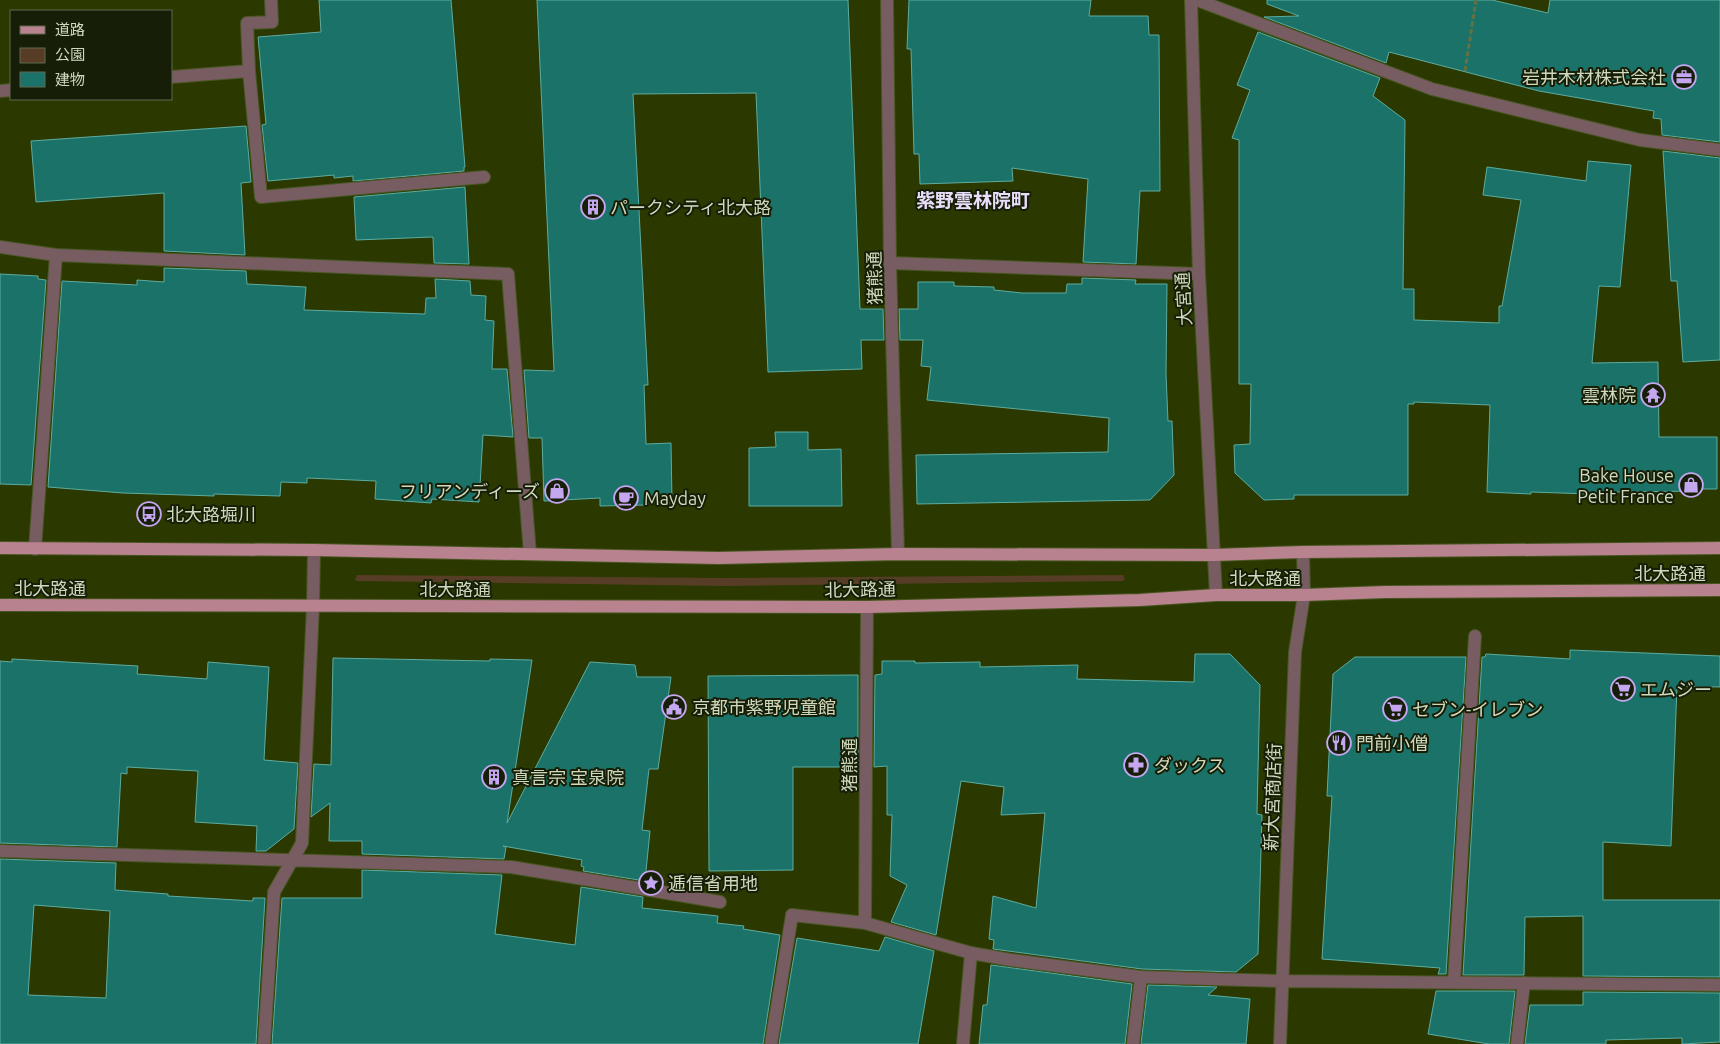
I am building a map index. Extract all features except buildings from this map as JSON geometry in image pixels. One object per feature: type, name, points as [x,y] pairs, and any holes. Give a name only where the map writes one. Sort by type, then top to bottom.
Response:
[{"type":"main road","name":"北大路通","points":[[0,548],[314,550],[718,558],[898,554],[1214,555],[1302,552],[1720,548]]},
{"type":"main road","name":"北大路通","points":[[0,605],[867,607],[1140,600],[1216,595],[1720,590]]},
{"type":"street","points":[[271,0],[272,22],[247,23],[249,71],[261,197],[484,178]]},
{"type":"street","name":"猪熊通","points":[[887,0],[890,263],[898,554]]},
{"type":"street","name":"大宮通","points":[[1191,0],[1199,274],[1216,595]]},
{"type":"street","points":[[1197,0],[1432,89],[1640,140],[1720,150]]},
{"type":"street","points":[[172,78],[249,71]]},
{"type":"street","points":[[0,247],[56,255],[508,274],[530,554]]},
{"type":"street","points":[[35,548],[56,255]]},
{"type":"street","points":[[890,263],[1199,274]]},
{"type":"street","points":[[264,1044],[274,892],[302,842],[314,550]]},
{"type":"street","name":"新大宮商店街","points":[[1280,1044],[1295,652],[1304,595],[1302,552]]},
{"type":"street","name":"猪熊通","points":[[865,923],[867,607]]},
{"type":"street","points":[[1454,982],[1475,636]]},
{"type":"street","points":[[0,851],[511,867],[720,902]]},
{"type":"street","points":[[771,1044],[792,915],[865,923],[971,953],[1141,977],[1283,981],[1720,985]]},
{"type":"street","points":[[963,1044],[971,953]]},
{"type":"street","points":[[1133,1044],[1141,977]]},
{"type":"street","points":[[1517,1044],[1524,983]]},
{"type":"path","points":[[1460,96],[1476,0]]},
{"type":"green space","points":[[357,575],[722,578],[1123,575],[1125,579],[1123,581],[723,586],[357,581],[355,580]]},
{"type":"place","name":"岩井木材株式会社","points":[[1684,77]]},
{"type":"place","name":"パークシティ北大路","points":[[593,207]]},
{"type":"place","name":"雲林院","points":[[1653,395]]},
{"type":"place","name":"Bake House Petit France","points":[[1691,485]]},
{"type":"place","name":"フリアンディーズ","points":[[557,491]]},
{"type":"place","name":"Mayday","points":[[626,498]]},
{"type":"place","name":"北大路堀川","points":[[149,514]]},
{"type":"place","name":"エムジー","points":[[1623,689]]},
{"type":"place","name":"京都市紫野児童館","points":[[674,707]]},
{"type":"place","name":"セブン-イレブン","points":[[1395,709]]},
{"type":"place","name":"門前小僧","points":[[1339,743]]},
{"type":"place","name":"ダックス","points":[[1136,765]]},
{"type":"place","name":"真言宗 宝泉院","points":[[494,777]]},
{"type":"place","name":"逓信省用地","points":[[651,883]]},
{"type":"district","name":"紫野雲林院町","points":[[973,200]]}]
